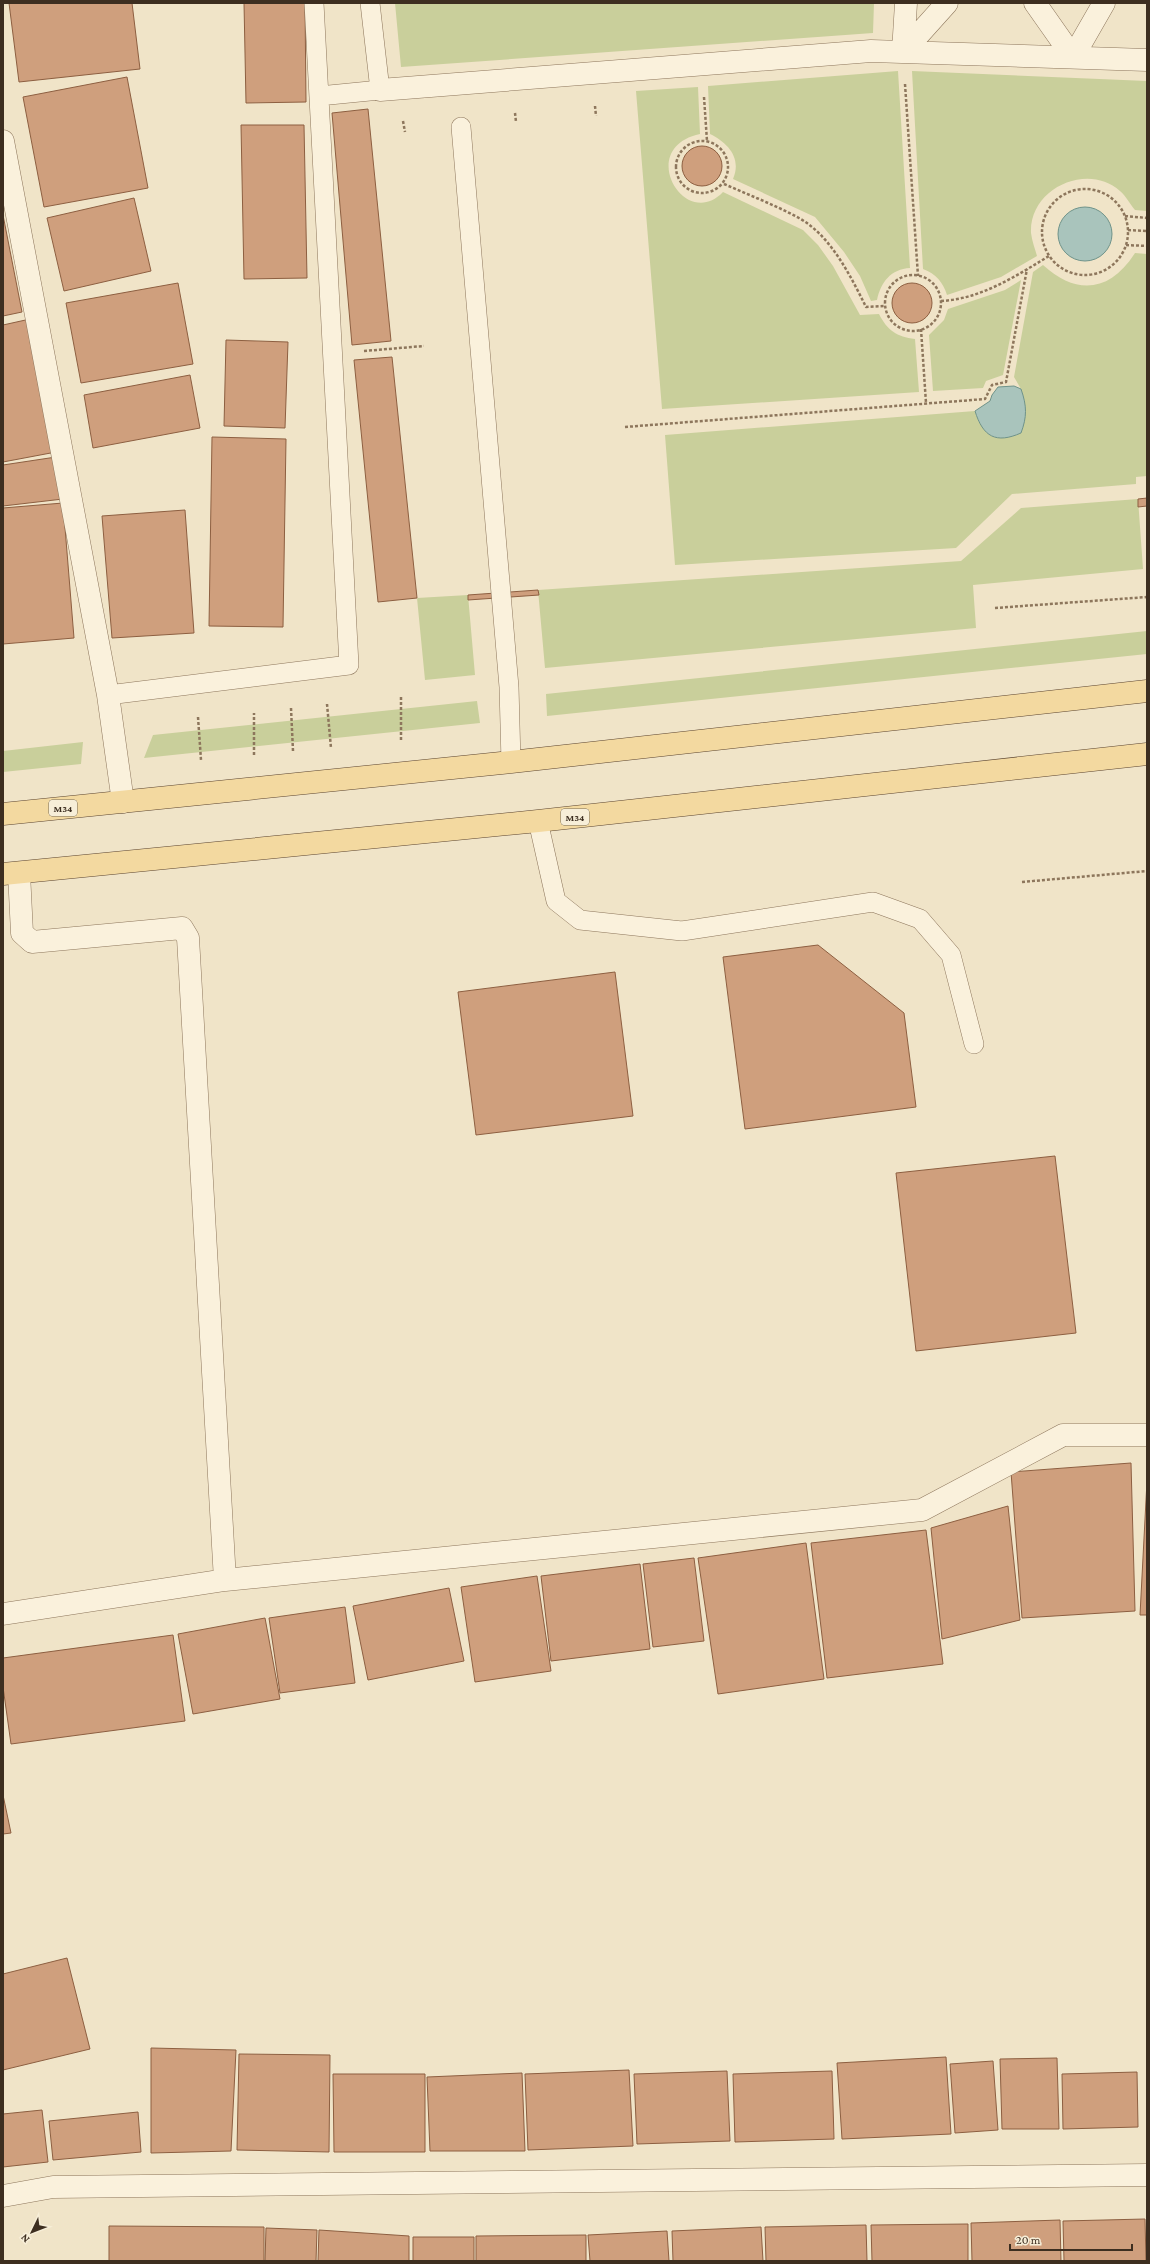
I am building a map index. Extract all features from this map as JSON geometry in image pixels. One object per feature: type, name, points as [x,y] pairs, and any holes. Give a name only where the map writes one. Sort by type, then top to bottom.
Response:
[{"type":"main road","name":"M34","points":[[3,814],[402,774],[1147,691]]},
{"type":"main road","name":"M34","points":[[11,874],[538,821],[1147,754]]},
{"type":"street","points":[[903,52],[906,3]]},
{"type":"street","points":[[903,52],[947,3]]},
{"type":"street","points":[[1035,3],[1073,57]]},
{"type":"street","points":[[1073,57],[1104,3]]},
{"type":"street","points":[[380,90],[871,51],[1147,60]]},
{"type":"street","points":[[3,141],[108,695],[123,802]]},
{"type":"street","points":[[11,874],[22,933],[32,942],[182,928],[188,938],[225,1580]]},
{"type":"street","points":[[3,1614],[225,1580],[922,1510],[1063,1435],[1147,1435]]},
{"type":"street","points":[[3,2196],[53,2187],[1147,2175]]},
{"type":"lane","points":[[108,695],[349,666],[314,3]]},
{"type":"lane","points":[[319,96],[380,90],[370,3]]},
{"type":"lane","points":[[461,127],[509,686],[511,762]]},
{"type":"lane","points":[[538,821],[556,900],[580,920],[682,931],[873,902],[920,919],[951,955],[974,1044]]},
{"type":"path","points":[[903,52],[918,276]]},
{"type":"path","points":[[702,65],[707,140]]},
{"type":"path","points":[[707,140],[720,148],[726,155],[728,173],[724,184],[713,192],[696,193],[688,190],[678,178],[676,169],[680,154],[692,142],[707,140]]},
{"type":"path","points":[[724,184],[800,219],[822,236],[854,283],[866,307],[885,306]]},
{"type":"path","points":[[1081,188],[1094,190],[1107,195],[1118,204],[1125,216],[1128,230],[1126,245],[1119,258],[1109,268],[1096,273],[1082,274],[1068,271],[1049,256],[1042,239],[1042,225],[1051,206],[1067,192],[1081,188]]},
{"type":"path","points":[[1125,216],[1147,218]]},
{"type":"path","points":[[1128,230],[1147,231]]},
{"type":"path","points":[[1126,245],[1147,246]]},
{"type":"path","points":[[941,301],[951,301],[1004,283],[1049,256]]},
{"type":"path","points":[[625,426],[985,399],[992,385],[1006,382],[1027,269]]},
{"type":"path","points":[[918,276],[926,278],[933,284],[941,301],[937,318],[922,329],[913,331],[896,325],[889,319],[885,306],[887,292],[892,284],[899,278],[918,276]]},
{"type":"path","points":[[922,329],[926,403]]},
{"type":"path","points":[[333,354],[424,346]]},
{"type":"path","points":[[995,608],[1147,596]]},
{"type":"path","points":[[401,697],[402,774]]},
{"type":"path","points":[[327,704],[334,781]]},
{"type":"path","points":[[291,708],[294,785]]},
{"type":"path","points":[[254,714],[254,789]]},
{"type":"path","points":[[198,717],[203,794]]},
{"type":"path","points":[[1022,882],[1147,871]]},
{"type":"green space","points":[[395,3],[874,3],[873,33],[401,67]]},
{"type":"green space","points":[[898,71],[910,268],[897,271],[892,274],[884,282],[877,300],[871,301],[860,276],[844,252],[815,217],[733,179],[736,164],[732,152],[722,142],[710,134],[708,86]]},
{"type":"green space","points":[[912,71],[1147,81],[1147,211],[1135,210],[1120,191],[1107,183],[1092,179],[1077,180],[1063,184],[1050,192],[1040,203],[1033,217],[1031,233],[1037,256],[1001,277],[947,295],[938,279],[932,273],[923,269]]},
{"type":"green space","points":[[698,87],[700,134],[681,142],[671,155],[669,169],[673,183],[682,195],[694,202],[708,202],[723,192],[803,230],[818,245],[833,266],[860,315],[879,314],[885,324],[893,332],[915,339],[919,392],[662,409],[636,91]]},
{"type":"green space","points":[[1135,253],[1147,254],[1147,476],[1136,477],[1136,484],[1012,494],[956,548],[675,565],[665,435],[975,411],[979,422],[1021,389],[1014,377],[1033,272],[1043,265],[1068,282],[1080,285],[1092,285],[1104,282],[1115,276]]},
{"type":"green space","points":[[1021,280],[1003,375],[986,381],[983,388],[933,391],[929,335],[944,320],[948,309],[1005,290]]},
{"type":"green space","points":[[1138,499],[1143,569],[973,585],[976,628],[545,668],[538,590],[961,561],[1021,508]]},
{"type":"green space","points":[[468,595],[475,675],[425,680],[417,598]]},
{"type":"green space","points":[[1147,631],[1147,654],[547,716],[546,694]]},
{"type":"green space","points":[[477,701],[480,723],[144,758],[153,735]]},
{"type":"green space","points":[[83,742],[81,764],[3,772],[3,751]]},
{"type":"water","points":[[1085,207],[1095,209],[1104,215],[1110,224],[1112,234],[1110,244],[1104,253],[1095,259],[1085,261],[1075,259],[1066,253],[1060,244],[1058,234],[1060,224],[1066,215],[1075,209]]},
{"type":"water","points":[[1014,386],[1021,389],[1025,406],[1025,417],[1021,433],[1004,438],[992,436],[982,427],[975,411],[990,401],[992,395],[998,387]]},
{"type":"building","points":[[9,3],[132,3],[140,69],[19,82]]},
{"type":"building","points":[[244,3],[305,3],[306,102],[246,103]]},
{"type":"building","points":[[127,77],[148,188],[44,207],[23,97]]},
{"type":"building","points":[[368,109],[391,341],[352,345],[332,113]]},
{"type":"building","points":[[241,125],[304,125],[307,278],[244,279]]},
{"type":"building","points":[[706,146],[713,149],[719,155],[722,166],[721,174],[713,183],[706,186],[698,186],[691,183],[683,174],[682,162],[685,155],[694,147]]},
{"type":"building","points":[[134,198],[151,271],[64,291],[47,218]]},
{"type":"building","points":[[3,215],[22,312],[3,316]]},
{"type":"building","points":[[178,283],[193,364],[81,383],[66,303]]},
{"type":"building","points":[[916,283],[923,286],[929,292],[932,303],[931,311],[923,320],[916,323],[908,323],[901,320],[893,311],[892,299],[895,292],[904,284]]},
{"type":"building","points":[[30,319],[56,452],[3,462],[3,325]]},
{"type":"building","points":[[226,340],[288,342],[285,428],[224,426]]},
{"type":"building","points":[[392,357],[417,598],[378,602],[354,360]]},
{"type":"building","points":[[190,375],[200,428],[93,448],[84,395]]},
{"type":"building","points":[[212,437],[286,439],[283,627],[209,626]]},
{"type":"building","points":[[56,457],[63,499],[3,506],[3,465]]},
{"type":"building","points":[[1147,498],[1147,506],[1138,507],[1138,499]]},
{"type":"building","points":[[63,503],[74,638],[3,644],[3,508]]},
{"type":"building","points":[[185,510],[194,633],[112,638],[102,516]]},
{"type":"building","points":[[538,590],[539,595],[468,600],[468,595]]},
{"type":"building","points":[[818,945],[904,1013],[916,1107],[745,1129],[723,957]]},
{"type":"building","points":[[615,972],[633,1116],[476,1135],[458,992]]},
{"type":"building","points":[[1055,1156],[1076,1333],[916,1351],[896,1173]]},
{"type":"building","points":[[1131,1463],[1135,1611],[1022,1618],[1011,1472]]},
{"type":"building","points":[[1147,1481],[1147,1615],[1140,1615]]},
{"type":"building","points":[[1008,1506],[1020,1620],[942,1639],[931,1528]]},
{"type":"building","points":[[926,1530],[943,1664],[827,1678],[811,1543]]},
{"type":"building","points":[[806,1543],[824,1679],[718,1694],[698,1558]]},
{"type":"building","points":[[694,1558],[704,1641],[653,1647],[643,1564]]},
{"type":"building","points":[[640,1564],[650,1649],[551,1661],[541,1576]]},
{"type":"building","points":[[537,1576],[551,1671],[475,1682],[461,1587]]},
{"type":"building","points":[[449,1588],[464,1661],[368,1680],[353,1606]]},
{"type":"building","points":[[345,1607],[355,1683],[280,1693],[269,1618]]},
{"type":"building","points":[[265,1618],[280,1699],[193,1714],[178,1634]]},
{"type":"building","points":[[173,1635],[185,1721],[11,1744],[3,1687],[3,1658]]},
{"type":"building","points":[[3,1795],[11,1833],[3,1834]]},
{"type":"building","points":[[67,1958],[90,2049],[3,2070],[3,1974]]},
{"type":"building","points":[[151,2048],[236,2050],[231,2151],[151,2153]]},
{"type":"building","points":[[239,2054],[330,2055],[329,2152],[237,2150]]},
{"type":"building","points":[[946,2057],[951,2134],[842,2139],[837,2063]]},
{"type":"building","points":[[1057,2058],[1059,2129],[1002,2129],[1000,2059]]},
{"type":"building","points":[[993,2061],[998,2130],[955,2133],[950,2064]]},
{"type":"building","points":[[629,2070],[633,2146],[528,2150],[525,2074]]},
{"type":"building","points":[[727,2071],[730,2141],[637,2144],[634,2074]]},
{"type":"building","points":[[832,2071],[834,2139],[735,2142],[733,2074]]},
{"type":"building","points":[[1137,2072],[1138,2127],[1063,2129],[1062,2074]]},
{"type":"building","points":[[522,2073],[525,2151],[430,2151],[427,2077]]},
{"type":"building","points":[[333,2074],[425,2074],[425,2152],[334,2152]]},
{"type":"building","points":[[42,2110],[48,2162],[3,2167],[3,2114]]},
{"type":"building","points":[[138,2112],[141,2152],[53,2160],[49,2121]]},
{"type":"building","points":[[1145,2219],[1146,2261],[1064,2261],[1063,2221]]},
{"type":"building","points":[[1060,2220],[1061,2261],[972,2261],[971,2223]]},
{"type":"building","points":[[968,2224],[968,2261],[872,2261],[871,2225]]},
{"type":"building","points":[[866,2225],[867,2261],[766,2261],[765,2227]]},
{"type":"building","points":[[109,2226],[264,2227],[264,2261],[109,2261]]},
{"type":"building","points":[[761,2227],[763,2261],[673,2261],[672,2231]]},
{"type":"building","points":[[266,2228],[317,2230],[316,2261],[265,2261]]},
{"type":"building","points":[[319,2230],[409,2236],[409,2261],[318,2261]]},
{"type":"building","points":[[667,2231],[669,2261],[590,2261],[588,2235]]},
{"type":"building","points":[[586,2235],[586,2261],[476,2261],[476,2236]]},
{"type":"building","points":[[413,2237],[474,2237],[474,2261],[413,2261]]}]
